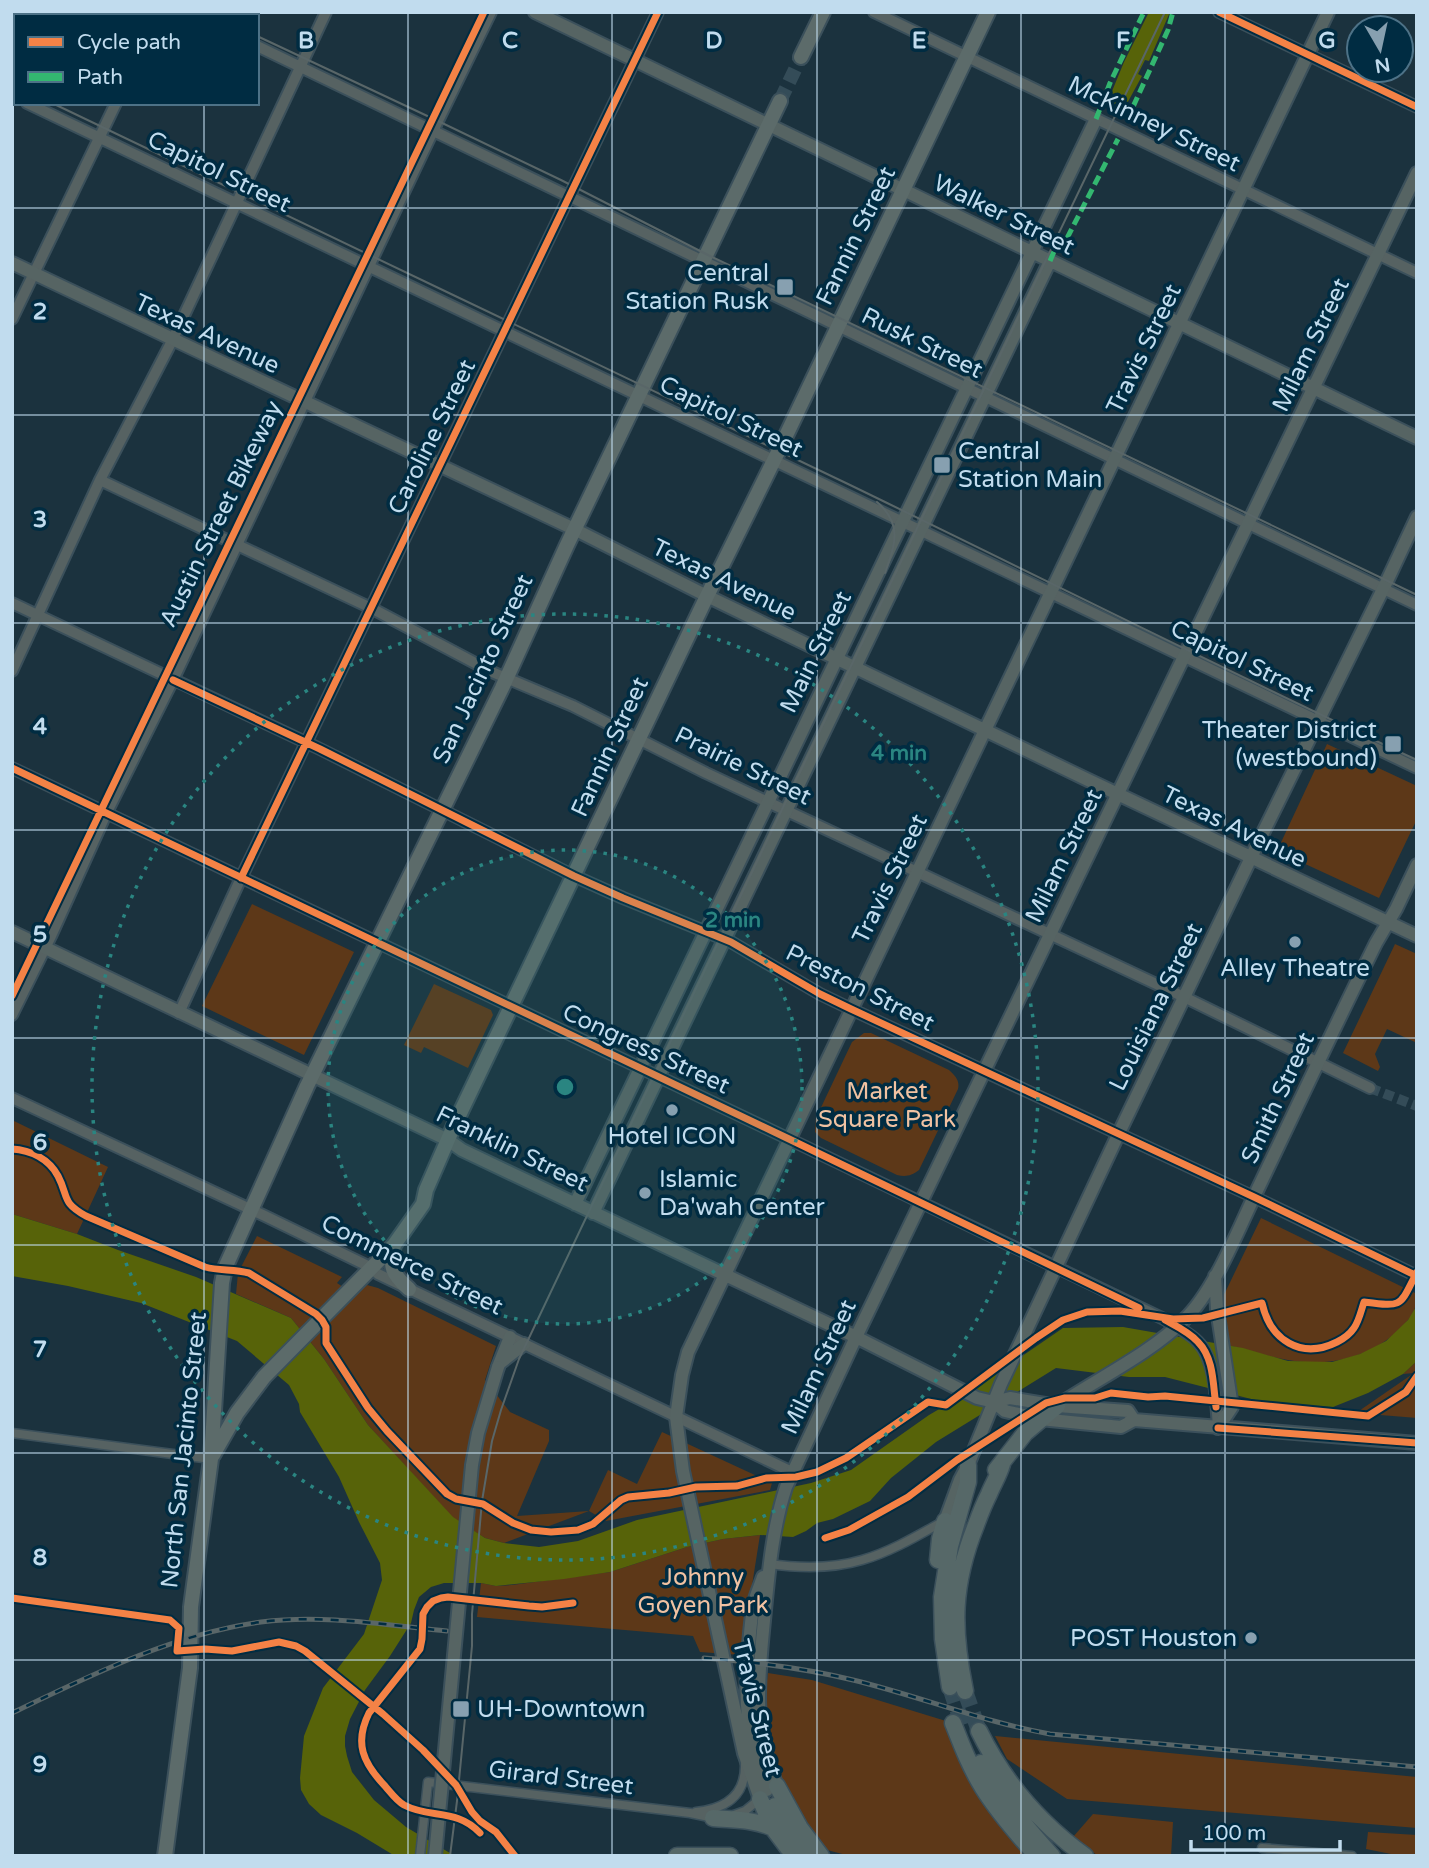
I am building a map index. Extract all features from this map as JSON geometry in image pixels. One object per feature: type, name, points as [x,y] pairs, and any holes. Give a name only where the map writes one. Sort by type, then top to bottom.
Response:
[{"type":"highway","points":[[968,1465],[965,1495],[940,1539],[932,1619],[934,1658],[952,1687],[958,1656],[955,1619],[959,1577],[967,1546],[1001,1469],[1025,1433],[1057,1406]]},
{"type":"highway","points":[[965,1495],[1001,1469]]},
{"type":"highway","points":[[1037,1856],[984,1790],[966,1758],[958,1725],[1014,1812],[1052,1856]]},
{"type":"highway","points":[[979,1731],[1001,1772],[1021,1799],[1046,1825],[1085,1856]]},
{"type":"highway","points":[[768,1792],[776,1832],[791,1856]]},
{"type":"highway","points":[[768,1792],[803,1856]]},
{"type":"highway","points":[[768,1792],[821,1856]]},
{"type":"highway","points":[[713,1818],[762,1823],[776,1832]]},
{"type":"highway","points":[[677,1856],[730,1856]]},
{"type":"main road","name":"Walker Street","points":[[535,12],[1417,438]]},
{"type":"main road","points":[[801,57],[823,12]]},
{"type":"main road","name":"Fannin Street","points":[[211,1459],[237,1413],[264,1377],[394,1245],[423,1204],[448,1140],[988,12]]},
{"type":"main road","name":"Travis Street","points":[[768,1792],[744,1753],[683,1471],[676,1418],[688,1352],[1328,12]]},
{"type":"main road","name":"San Jacinto Street","points":[[229,1257],[312,1076],[506,678],[574,529],[780,101]]},
{"type":"main road","name":"Main Street","points":[[575,1204],[1096,119]]},
{"type":"main road","name":"Milam Street","points":[[768,1792],[769,1766],[762,1740],[758,1696],[769,1564],[780,1504],[792,1472],[1417,173]]},
{"type":"main road","name":"Main Street","points":[[593,1213],[1050,261]]},
{"type":"main road","name":"Texas Avenue","points":[[12,263],[574,529],[1250,859],[1417,936]]},
{"type":"main road","name":"Louisiana Street","points":[[968,1465],[994,1402],[1118,1135],[1417,517]]},
{"type":"main road","name":"Smith Street","points":[[1057,1406],[1138,1355],[1177,1327],[1195,1308],[1215,1276],[1417,865]]},
{"type":"main road","name":"Franklin Street","points":[[12,932],[856,1337],[976,1398],[994,1402],[1005,1410],[1040,1419],[1121,1427],[1135,1420],[1417,1443]]},
{"type":"main road","points":[[394,1245],[391,1261],[393,1271],[409,1289]]},
{"type":"main road","name":"North San Jacinto Street","points":[[165,1856],[190,1668],[191,1607],[211,1459],[222,1283],[229,1257]]},
{"type":"main road","points":[[1215,1276],[1217,1309],[1232,1405],[1218,1428]]},
{"type":"main road","points":[[435,1856],[472,1465],[478,1433],[510,1337]]},
{"type":"main road","points":[[499,1365],[524,1344]]},
{"type":"main road","name":"Franklin Street","points":[[994,1402],[1010,1398],[1057,1406],[1128,1411],[1135,1420]]},
{"type":"main road","points":[[951,1522],[965,1495]]},
{"type":"street","points":[[12,671],[100,481],[173,339],[326,12]]},
{"type":"street","points":[[12,1015],[491,12]]},
{"type":"street","name":"Caroline Street","points":[[179,1013],[241,878],[657,12]]},
{"type":"street","name":"McKinney Street","points":[[874,12],[1417,273]]},
{"type":"street","points":[[1219,12],[1417,107]]},
{"type":"street","name":"Rusk Street","points":[[259,47],[1417,605]]},
{"type":"street","name":"Capitol Street","points":[[31,105],[1417,768]]},
{"type":"street","points":[[12,319],[115,105]]},
{"type":"street","name":"Prairie Street","points":[[100,481],[371,608],[506,678],[573,706],[706,773],[1370,1087]]},
{"type":"street","name":"Preston Street","points":[[12,603],[307,743],[574,876],[724,939],[820,994],[1417,1276]]},
{"type":"street","name":"Congress Street","points":[[12,768],[1177,1327],[1198,1341],[1206,1352],[1218,1428]]},
{"type":"street","name":"Commerce Street","points":[[12,1098],[251,1209],[370,1267],[378,1274],[792,1472]]},
{"type":"street","points":[[12,1433],[211,1459]]},
{"type":"street","points":[[769,1564],[828,1567],[862,1560],[951,1522]]},
{"type":"street","name":"Girard Street","points":[[690,1813],[709,1811],[724,1805],[735,1796],[743,1786],[744,1753]]},
{"type":"street","name":"Girard Street","points":[[419,1856],[428,1782],[713,1818],[736,1815],[753,1806],[768,1792]]},
{"type":"street","points":[[1262,1848],[1352,1856]]},
{"type":"green space","points":[[1327,744],[1417,786],[1417,819],[1379,898],[1277,851]]},
{"type":"green space","points":[[252,904],[354,952],[304,1055],[202,1006]]},
{"type":"green space","points":[[1395,944],[1417,954],[1417,1043],[1387,1029],[1375,1054],[1380,1067],[1378,1071],[1343,1053]]},
{"type":"green space","points":[[434,984],[491,1010],[493,1015],[468,1068],[424,1047],[421,1053],[404,1045]]},
{"type":"green space","name":"Market Square Park","points":[[864,1033],[871,1033],[949,1070],[958,1081],[958,1089],[919,1170],[911,1175],[897,1175],[821,1138],[815,1132],[816,1118],[852,1042]]},
{"type":"green space","points":[[12,1120],[108,1167],[77,1234],[12,1214]]},
{"type":"green space","points":[[1261,1218],[1417,1294],[1411,1316],[1383,1343],[1344,1359],[1302,1362],[1225,1345],[1221,1301]]},
{"type":"green space","points":[[257,1236],[342,1277],[337,1283],[355,1295],[367,1285],[378,1288],[496,1346],[485,1380],[510,1412],[549,1430],[549,1441],[517,1516],[589,1511],[504,1543],[485,1538],[453,1518],[368,1425],[324,1359],[291,1318],[236,1294],[238,1273]]},
{"type":"green space","points":[[1417,1361],[1417,1418],[1356,1413],[1414,1373],[1403,1374]]},
{"type":"green space","points":[[662,1432],[772,1483],[770,1490],[606,1521],[589,1511],[608,1470],[637,1484]]},
{"type":"green space","name":"Johnny Goyen Park","points":[[760,1535],[741,1655],[700,1652],[693,1636],[477,1617],[481,1583],[512,1585],[610,1572],[687,1547]]},
{"type":"green space","points":[[768,1673],[812,1680],[946,1721],[955,1752],[1024,1847],[1027,1856],[850,1856],[827,1850],[807,1828],[774,1763],[764,1704]]},
{"type":"green space","points":[[995,1736],[1417,1777],[1417,1828],[1067,1799],[1007,1759]]},
{"type":"green space","points":[[1093,1814],[1173,1822],[1171,1856],[1098,1856],[1073,1837]]},
{"type":"green space","points":[[1368,1832],[1417,1835],[1417,1856],[1401,1856],[1366,1849]]},
{"type":"shaded area","points":[[1149,12],[1170,12],[1149,61],[1145,60],[1138,74],[1142,76],[1124,109],[1108,101]]},
{"type":"shaded area","points":[[12,1214],[77,1234],[196,1277],[291,1318],[324,1359],[368,1425],[453,1517],[485,1538],[539,1547],[578,1541],[637,1520],[811,1483],[851,1470],[929,1415],[946,1408],[1063,1328],[1123,1327],[1243,1348],[1288,1361],[1332,1362],[1360,1354],[1386,1341],[1408,1320],[1417,1305],[1417,1361],[1403,1374],[1368,1393],[1333,1407],[1292,1406],[1255,1400],[1165,1377],[1129,1377],[1056,1368],[936,1442],[891,1478],[870,1501],[833,1519],[817,1523],[793,1537],[760,1535],[723,1539],[687,1547],[610,1572],[564,1579],[496,1586],[481,1583],[444,1583],[431,1587],[419,1597],[411,1623],[365,1690],[350,1719],[345,1736],[352,1772],[374,1800],[406,1827],[455,1856],[395,1856],[321,1815],[309,1804],[301,1790],[304,1736],[323,1688],[364,1634],[382,1580],[380,1563],[339,1477],[300,1412],[289,1385],[237,1341],[141,1303],[12,1276]]},
{"type":"tunnel","points":[[780,101],[801,57]]},
{"type":"tunnel","points":[[1370,1088],[1417,1106]]},
{"type":"tunnel","points":[[950,1687],[963,1727]]},
{"type":"tunnel","points":[[965,1691],[979,1731]]},
{"type":"tram line","points":[[206,12],[210,14]]},
{"type":"tram line","points":[[450,1856],[472,1646],[472,1614],[482,1501],[492,1441],[519,1359],[1165,12]]},
{"type":"tram line","points":[[259,37],[561,180],[706,254],[1417,595]]},
{"type":"tram line","points":[[56,105],[749,436],[1417,760]]},
{"type":"tram line","points":[[877,502],[891,518],[894,527],[894,544],[885,573]]},
{"type":"railway","points":[[12,1713],[133,1658],[164,1646],[228,1628],[261,1622],[308,1619],[447,1631]]},
{"type":"railway","points":[[704,1658],[779,1666],[835,1676],[878,1686],[1000,1723],[1050,1734],[1417,1767]]},
{"type":"marked path","points":[[1096,119],[1144,12]]},
{"type":"marked path","points":[[1127,120],[1168,30],[1173,12]]},
{"type":"marked path","points":[[1050,261],[1055,249],[1064,244],[1118,139]]},
{"type":"cycle path","name":"Austin Street Bikeway","points":[[12,996],[484,12]]},
{"type":"cycle path","points":[[241,878],[658,12]]},
{"type":"cycle path","points":[[1219,12],[1417,107]]},
{"type":"cycle path","points":[[173,680],[320,749],[574,876],[731,942],[820,994],[1417,1276]]},
{"type":"cycle path","points":[[12,768],[1139,1308]]},
{"type":"cycle path","points":[[12,1149],[26,1151],[50,1165],[58,1176],[69,1203],[86,1216],[205,1267],[249,1273],[316,1314],[326,1327],[326,1343],[368,1408],[447,1494],[456,1499],[483,1504],[513,1523],[531,1530],[551,1532],[578,1530],[593,1524],[628,1497],[696,1487],[737,1486],[766,1478],[796,1477],[817,1472],[846,1458],[928,1402],[946,1405],[1063,1320],[1087,1312],[1120,1311],[1173,1319],[1203,1318],[1262,1303],[1266,1316],[1280,1336],[1289,1343],[1311,1349],[1337,1342],[1348,1334],[1354,1328],[1364,1302],[1399,1302],[1417,1272]]},
{"type":"cycle path","points":[[1165,1320],[1191,1335],[1203,1348],[1212,1372],[1216,1407]]},
{"type":"cycle path","points":[[825,1538],[849,1530],[908,1497],[957,1460],[1046,1403],[1065,1398],[1095,1398],[1111,1393],[1368,1416],[1406,1392],[1417,1376]]},
{"type":"cycle path","points":[[1218,1428],[1417,1443]]},
{"type":"cycle path","points":[[480,1833],[462,1820],[414,1809],[396,1799],[366,1761],[362,1743],[364,1724],[369,1713],[420,1649],[423,1614],[433,1601],[448,1597],[542,1607],[573,1603]]},
{"type":"cycle path","points":[[12,1598],[170,1620],[179,1628],[177,1651],[232,1651],[279,1642],[296,1646],[383,1714],[423,1750],[456,1785],[472,1812],[496,1832],[515,1856]]},
{"type":"place","name":"Central Station Rusk","points":[[785,287]]},
{"type":"place","name":"Central Station Main","points":[[942,465]]},
{"type":"place","name":"Theater District (westbound)","points":[[1393,744]]},
{"type":"place","name":"Alley Theatre","points":[[1295,942]]},
{"type":"place","name":"Hotel ICON","points":[[672,1110]]},
{"type":"place","name":"Islamic Da'wah Center","points":[[645,1193]]},
{"type":"place","name":"POST Houston","points":[[1251,1638]]},
{"type":"place","name":"UH-Downtown","points":[[461,1709]]}]
